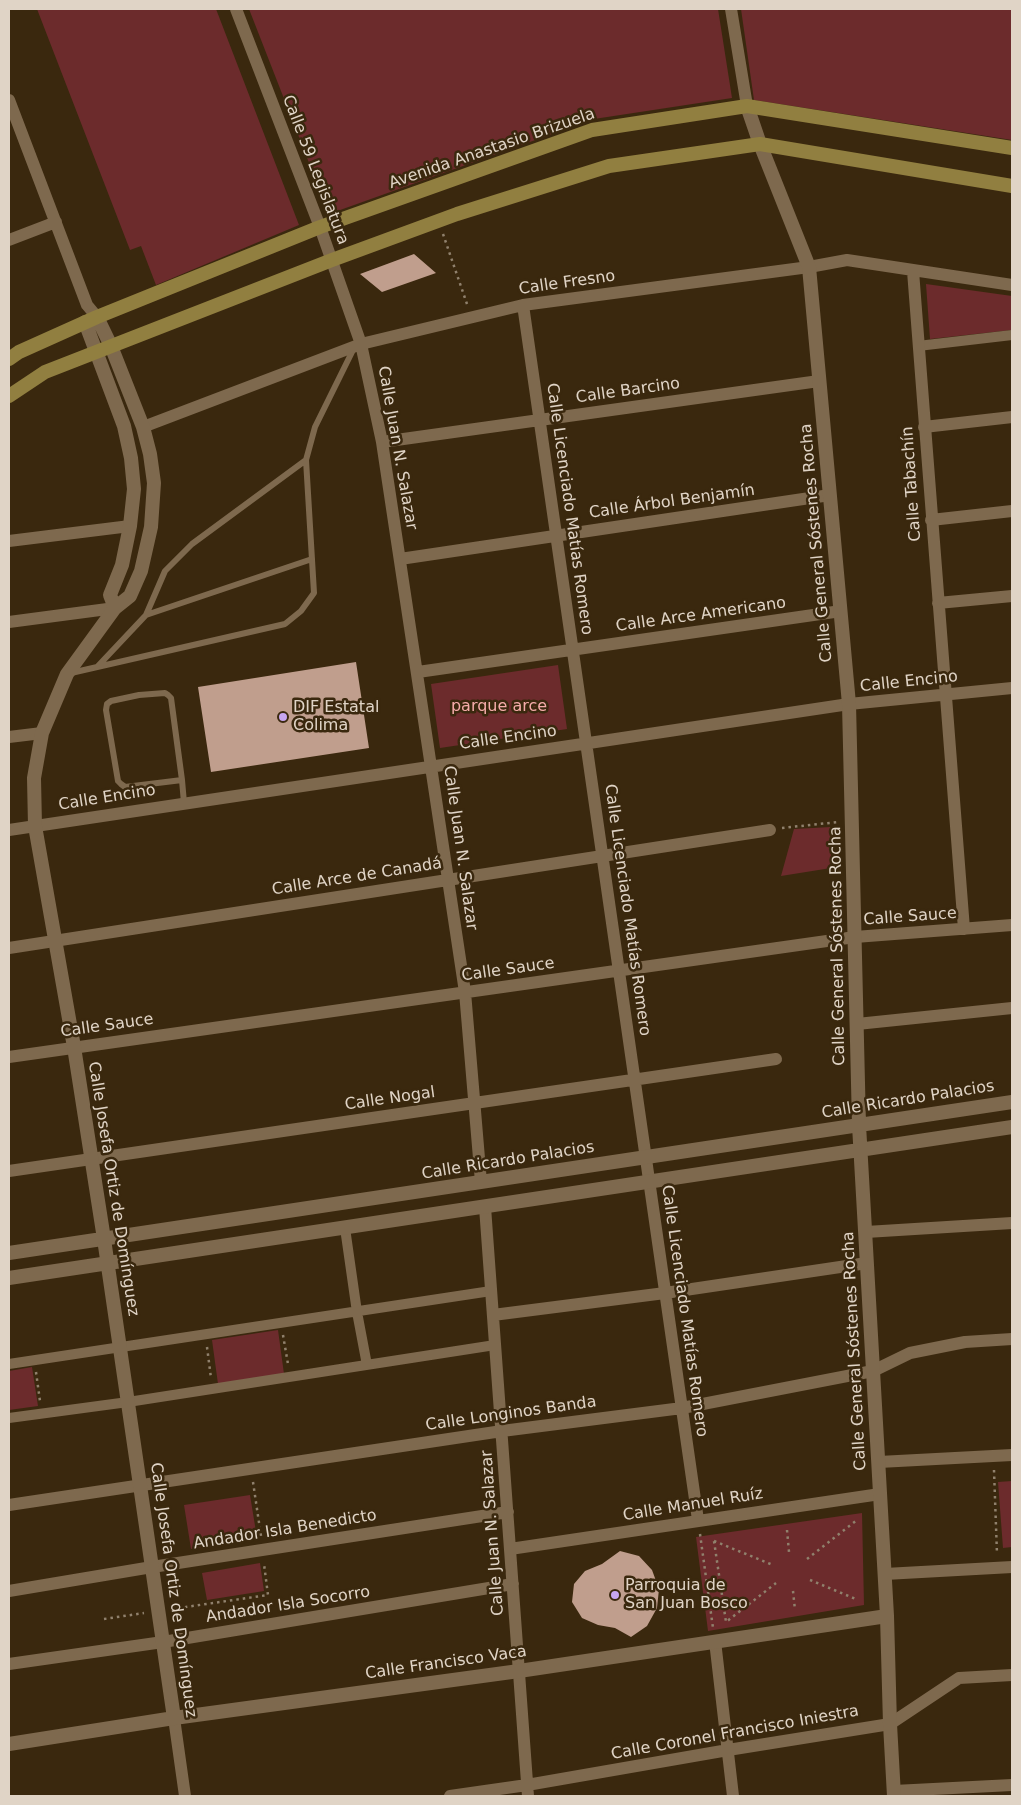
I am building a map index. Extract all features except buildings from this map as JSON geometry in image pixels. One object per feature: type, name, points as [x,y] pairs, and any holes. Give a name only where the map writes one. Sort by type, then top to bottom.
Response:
[{"type":"main road","name":"Avenida Anastasio Brizuela","points":[[9,359],[19,352],[91,319],[320,227],[592,130],[747,106],[1012,148]]},
{"type":"main road","points":[[9,396],[45,372],[332,260],[438,220],[609,166],[760,144],[1012,186]]},
{"type":"street","name":"Calle 59 Legislatura","points":[[236,9],[332,260],[358,345]]},
{"type":"street","points":[[731,9],[747,106]]},
{"type":"street","points":[[9,100],[13,125],[56,222],[87,306],[97,352],[124,426],[131,458],[134,489],[130,526],[122,565],[110,594],[115,608],[9,622]]},
{"type":"street","name":"Calle General Sóstenes Rocha","points":[[747,106],[760,144],[809,267],[841,611],[849,704],[859,1126],[885,1574],[894,1794]]},
{"type":"street","points":[[9,240],[56,222]]},
{"type":"street","name":"Calle Fresno","points":[[143,427],[358,345],[523,305],[809,267],[847,260],[1012,285]]},
{"type":"street","name":"Calle Tabachín","points":[[912,271],[964,929]]},
{"type":"street","name":"Calle Licenciado Matías Romero","points":[[523,305],[698,1520]]},
{"type":"street","name":"Calle Josefa Ortiz de Domínguez","points":[[91,319],[111,346],[143,427],[150,454],[154,483],[151,527],[141,571],[130,596],[115,608],[67,674],[42,733],[34,778],[35,826],[74,1047],[104,1239],[185,1796]]},
{"type":"street","points":[[918,346],[1012,335]]},
{"type":"street","name":"Calle Juan N. Salazar","points":[[358,345],[382,442],[449,880],[465,992],[481,1182]]},
{"type":"street","name":"Calle Barcino","points":[[382,442],[819,381]]},
{"type":"street","points":[[924,427],[1012,417]]},
{"type":"street","name":"Calle Árbol Benjamín","points":[[400,559],[830,495]]},
{"type":"street","points":[[931,520],[1012,511]]},
{"type":"street","points":[[9,541],[130,526]]},
{"type":"street","points":[[938,603],[1012,596]]},
{"type":"street","name":"Calle Arce Americano","points":[[418,672],[841,611]]},
{"type":"street","name":"Calle Encino","points":[[9,830],[849,704],[1012,688]]},
{"type":"street","points":[[9,737],[42,733]]},
{"type":"street","name":"Calle Arce de Canadá","points":[[9,948],[770,830]]},
{"type":"street","name":"Calle Sauce","points":[[9,1057],[855,937],[1012,925]]},
{"type":"street","points":[[857,1024],[1012,1008]]},
{"type":"street","name":"Calle Nogal","points":[[9,1171],[776,1059]]},
{"type":"street","name":"Calle Ricardo Palacios","points":[[9,1253],[1012,1102]]},
{"type":"street","points":[[9,1278],[1012,1128]]},
{"type":"street","name":"Calle Juan N. Salazar","points":[[485,1207],[528,1791]]},
{"type":"street","points":[[866,1232],[1012,1223]]},
{"type":"street","points":[[345,1228],[367,1365]]},
{"type":"street","points":[[493,1315],[665,1293],[867,1263]]},
{"type":"street","points":[[9,1364],[491,1291]]},
{"type":"street","name":"Calle Longinos Banda","points":[[9,1505],[502,1431],[682,1408],[873,1371],[910,1353],[965,1342],[1012,1339]]},
{"type":"street","points":[[9,1418],[128,1402],[495,1345]]},
{"type":"street","points":[[879,1462],[1012,1455]]},
{"type":"street","name":"Calle Manuel Ruíz","points":[[510,1550],[698,1520],[880,1494]]},
{"type":"street","name":"Andador Isla Benedicto","points":[[9,1591],[508,1512]]},
{"type":"street","points":[[885,1574],[1012,1567]]},
{"type":"street","name":"Andador Isla Socorro","points":[[9,1664],[163,1642],[513,1584]]},
{"type":"street","name":"Calle Francisco Vaca","points":[[9,1744],[174,1718],[519,1671],[887,1616]]},
{"type":"street","points":[[715,1641],[733,1796]]},
{"type":"street","name":"Calle Coronel Francisco Iniestra","points":[[450,1796],[528,1791],[728,1750],[890,1724],[959,1678],[1012,1675]]},
{"type":"street","points":[[894,1794],[1012,1784]]},
{"type":"lane","points":[[67,674],[285,624],[300,611],[314,593],[306,460],[315,427],[358,345]]},
{"type":"lane","points":[[98,667],[146,615],[165,571],[192,544],[306,460]]},
{"type":"lane","points":[[146,615],[312,559]]},
{"type":"lane","points":[[182,780],[125,787],[118,781],[106,710],[107,704],[111,701],[165,693],[171,698],[182,780],[184,803]]},
{"type":"path","points":[[438,220],[472,317]]},
{"type":"path","points":[[770,830],[852,821]]},
{"type":"path","points":[[281,1324],[290,1377]]},
{"type":"path","points":[[205,1335],[213,1389]]},
{"type":"path","points":[[34,1361],[42,1414]]},
{"type":"path","points":[[993,1456],[998,1568]]},
{"type":"path","points":[[104,1619],[268,1595],[252,1468]]},
{"type":"path","points":[[698,1520],[715,1641]]},
{"type":"path","points":[[806,1559],[857,1520]]},
{"type":"path","points":[[787,1530],[789,1552]]},
{"type":"path","points":[[773,1565],[714,1541],[726,1622],[776,1584]]},
{"type":"path","points":[[810,1580],[858,1600]]},
{"type":"path","points":[[793,1592],[795,1610]]},
{"type":"green space","points":[[37,9],[216,9],[299,225],[156,285],[141,246],[130,250]]},
{"type":"green space","points":[[249,9],[718,9],[732,98],[594,119],[329,214]]},
{"type":"green space","points":[[741,9],[1012,9],[1012,140],[754,100]]},
{"type":"green space","points":[[926,284],[1012,296],[1012,330],[930,339]]},
{"type":"green space","name":"parque arce","points":[[558,665],[567,729],[440,748],[431,684]]},
{"type":"green space","points":[[831,827],[831,868],[781,876],[794,829]]},
{"type":"green space","points":[[278,1330],[284,1374],[218,1384],[212,1340]]},
{"type":"green space","points":[[32,1367],[38,1406],[9,1410],[9,1371]]},
{"type":"green space","points":[[1012,1481],[1012,1547],[1003,1548],[998,1482]]},
{"type":"green space","points":[[250,1495],[257,1538],[191,1549],[184,1505]]},
{"type":"green space","points":[[862,1513],[864,1605],[708,1631],[696,1537]]},
{"type":"green space","points":[[260,1563],[264,1591],[207,1600],[202,1573]]},
{"type":"place","name":"DIF Estatal Colima","points":[[283,717]]},
{"type":"place","name":"Parroquia de San Juan Bosco","points":[[615,1595]]}]
